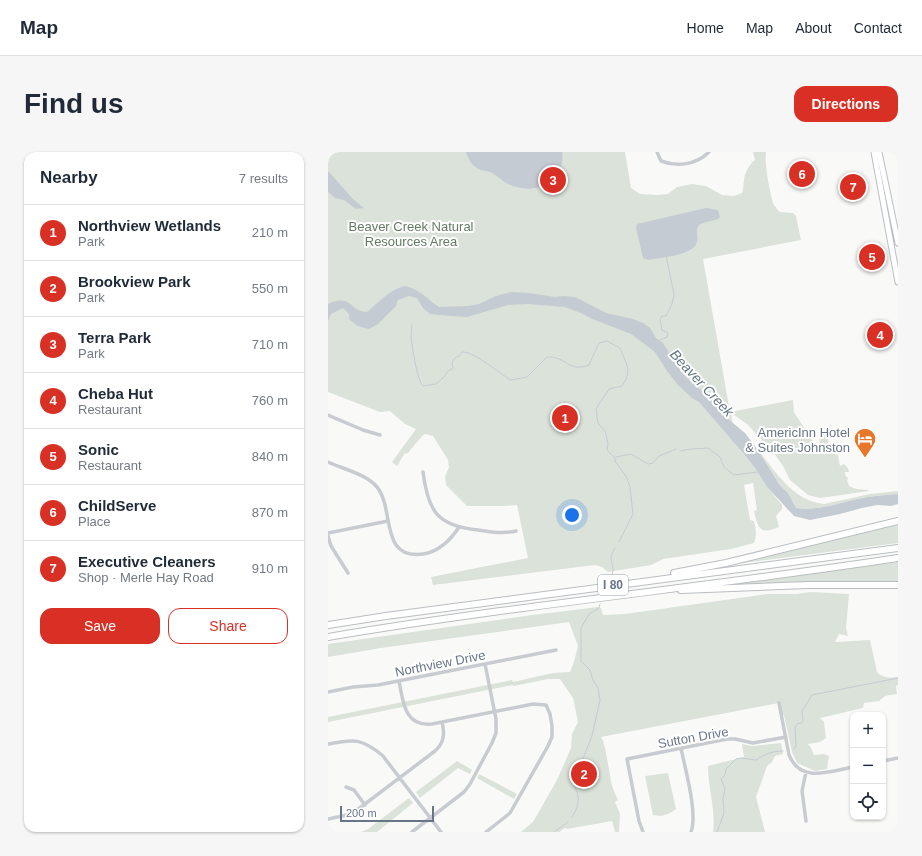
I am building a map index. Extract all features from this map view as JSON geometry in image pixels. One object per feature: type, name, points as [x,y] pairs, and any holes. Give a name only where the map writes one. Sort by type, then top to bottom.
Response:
[{"type":"highway","points":[[612,585],[726,563],[898,521]]},
{"type":"highway","name":"I 80","points":[[328,625],[394,614],[898,548]]},
{"type":"highway","name":"I 80","points":[[328,637],[656,590],[811,571],[898,558]]},
{"type":"highway","points":[[656,590],[670,591],[808,584],[898,585]]},
{"type":"main road","points":[[874,152],[897,267],[898,282]]},
{"type":"main road","points":[[879,152],[898,243]]},
{"type":"street","points":[[657,152],[661,161],[676,165],[696,160],[709,152]]},
{"type":"street","points":[[328,415],[363,430],[380,435]]},
{"type":"street","points":[[328,462],[366,478],[374,484],[383,498],[394,544],[403,551],[414,554],[425,554],[437,549],[448,541],[459,528]]},
{"type":"street","points":[[423,472],[428,498],[433,508],[445,521],[459,528],[505,534],[516,531]]},
{"type":"street","points":[[328,533],[388,520]]},
{"type":"street","points":[[328,536],[331,546],[348,573]]},
{"type":"street","name":"Northview Drive","points":[[328,692],[353,687],[378,685],[556,650]]},
{"type":"street","points":[[412,832],[468,788],[492,743],[497,728],[485,664]]},
{"type":"street","points":[[399,681],[404,705],[408,714],[417,722],[425,725],[533,704],[546,705],[550,714],[552,726],[552,736],[548,746],[510,812],[486,832]]},
{"type":"street","points":[[779,703],[791,760],[799,768],[806,772],[815,774],[850,768]]},
{"type":"street","points":[[328,819],[351,813],[365,805],[435,751],[440,745],[444,733],[442,722]]},
{"type":"street","name":"Sutton Drive","points":[[643,832],[639,821],[627,759],[730,739],[753,743],[786,737]]},
{"type":"street","points":[[328,744],[358,741],[374,748],[383,756],[441,832]]},
{"type":"street","points":[[681,748],[693,812],[691,832]]},
{"type":"street","points":[[886,760],[898,758]]},
{"type":"street","points":[[806,772],[802,791],[806,822]]},
{"type":"street","points":[[346,787],[354,790],[365,805]]},
{"type":"green space","name":"Beaver Creek Natural Resources Area","points":[[328,152],[625,152],[631,188],[640,194],[668,194],[677,187],[692,184],[706,186],[722,195],[734,196],[742,193],[746,172],[755,160],[753,152],[766,152],[768,178],[774,205],[780,212],[793,213],[796,216],[801,240],[703,259],[730,412],[793,400],[794,412],[814,443],[820,443],[819,436],[845,431],[846,433],[828,437],[829,448],[832,452],[838,455],[840,466],[844,464],[848,468],[849,472],[845,472],[845,475],[848,478],[847,480],[849,486],[856,489],[869,491],[820,498],[808,495],[790,480],[774,453],[747,424],[731,413],[736,445],[782,505],[782,509],[776,516],[779,527],[768,530],[761,529],[754,511],[757,510],[753,483],[744,485],[750,520],[754,521],[756,535],[754,543],[731,549],[663,559],[651,565],[608,572],[602,567],[595,565],[433,585],[431,577],[528,558],[517,505],[467,506],[446,485],[445,477],[449,467],[448,460],[433,436],[423,435],[407,454],[405,453],[397,466],[392,462],[416,429],[405,424],[390,411],[380,412],[328,392]]},
{"type":"green space","points":[[758,450],[786,484],[803,497],[813,502],[824,504],[870,494],[898,491],[898,494],[862,498],[812,509],[796,508],[788,493],[779,484]]},
{"type":"green space","points":[[898,524],[898,543],[728,565]]},
{"type":"green space","points":[[898,562],[898,583],[818,582],[729,586],[729,584]]},
{"type":"green space","points":[[810,592],[849,594],[846,628],[848,636],[839,634],[835,642],[870,640],[877,672],[884,676],[898,677],[898,685],[896,686],[897,694],[885,696],[879,701],[864,703],[863,708],[820,718],[824,722],[826,738],[820,742],[808,744],[814,755],[824,754],[829,756],[827,769],[815,771],[797,763],[792,752],[784,715],[781,715],[779,703],[601,737],[603,740],[612,787],[618,800],[615,802],[620,814],[619,832],[615,832],[612,821],[567,829],[565,828],[559,832],[521,832],[533,822],[557,780],[571,748],[572,734],[578,722],[573,698],[560,679],[548,679],[513,685],[328,722],[328,717],[512,680],[513,682],[553,673],[570,672],[578,646],[569,622],[381,648],[328,657],[328,644],[598,607],[601,608],[603,615],[625,614],[767,594],[797,594]]},
{"type":"green space","points":[[781,743],[783,754],[775,756],[772,762],[767,766],[756,797],[765,832],[713,832],[713,808],[708,766],[744,757],[742,744],[752,746]]},
{"type":"green space","points":[[457,761],[472,770],[470,774],[458,768],[420,798],[416,792]]},
{"type":"green space","points":[[668,773],[676,809],[665,815],[653,815],[645,776]]},
{"type":"green space","points":[[479,774],[517,794],[514,799],[477,778]]},
{"type":"green space","points":[[409,798],[413,803],[377,832],[361,832],[368,829]]},
{"type":"shaded area","points":[[466,152],[562,152],[562,159],[561,166],[554,178],[544,185],[526,189],[508,184],[493,173],[478,169],[471,163]]},
{"type":"shaded area","points":[[328,171],[353,199],[364,208],[356,209],[344,200],[335,198],[328,192]]},
{"type":"shaded area","points":[[706,208],[718,210],[720,217],[698,226],[697,242],[690,250],[668,257],[648,260],[643,258],[636,228],[637,224]]},
{"type":"shaded area","points":[[404,286],[419,291],[439,307],[479,304],[496,296],[511,292],[529,293],[555,297],[575,297],[606,313],[633,319],[643,323],[650,328],[656,338],[663,343],[682,373],[694,385],[714,400],[722,414],[745,433],[758,450],[779,484],[788,493],[796,508],[819,508],[862,498],[898,494],[898,504],[891,506],[877,505],[810,520],[794,516],[767,487],[743,453],[699,402],[692,398],[678,385],[655,352],[631,334],[565,307],[528,304],[508,305],[467,317],[451,316],[430,314],[423,308],[417,298],[409,296],[398,300],[396,306],[378,324],[369,329],[358,326],[349,319],[349,314],[343,308],[331,314],[328,321],[328,304],[336,301],[342,301],[361,311],[367,312],[388,294]]},
{"type":"waterway","points":[[660,340],[667,337],[668,333],[662,330],[660,319],[662,316],[666,316],[672,304],[674,294],[666,256]]},
{"type":"waterway","points":[[412,324],[411,333],[413,352],[419,377],[423,386],[436,384],[448,371],[453,368],[452,362],[462,352],[474,355],[511,380],[527,377],[547,357],[559,359],[572,366],[582,367],[589,365],[599,343],[607,341],[620,348],[626,363],[628,371],[627,376],[622,386],[609,389],[596,409],[598,423],[605,431],[608,443],[607,450],[615,458],[615,461],[627,478],[630,487],[633,514],[619,542]]},
{"type":"waterway","points":[[681,451],[708,448],[720,457],[724,467],[734,475],[758,472]]},
{"type":"waterway","points":[[616,457],[631,454],[648,464],[653,463],[659,456],[676,449]]},
{"type":"waterway","points":[[612,575],[613,568],[611,556],[615,548]]},
{"type":"waterway","points":[[572,817],[578,802],[578,795],[575,788],[577,783],[576,776],[592,736],[600,700],[598,688],[593,680],[590,670],[581,661],[581,628],[589,614],[599,608],[600,604]]},
{"type":"waterway","points":[[794,749],[796,746],[795,727],[803,721],[802,711],[812,695],[898,678]]},
{"type":"waterway","points":[[717,832],[724,813],[723,799],[725,789],[721,779],[725,775],[726,769],[736,759],[741,758],[756,760],[769,753],[783,751]]},
{"type":"waterway","points":[[554,832],[568,822]]},
{"type":"place","name":"ChildServe","points":[[802,174]]},
{"type":"place","name":"Terra Park","points":[[553,180]]},
{"type":"place","name":"Executive Cleaners","points":[[853,187]]},
{"type":"place","name":"Sonic","points":[[872,257]]},
{"type":"place","name":"Cheba Hut","points":[[880,335]]},
{"type":"place","name":"Northview Wetlands","points":[[565,418]]},
{"type":"place","name":"AmericInn Hotel & Suites Johnston","points":[[865,458]]},
{"type":"place","name":"Brookview Park","points":[[584,774]]},
{"type":"water label","name":"Beaver Creek","points":[[702,383]]}]
